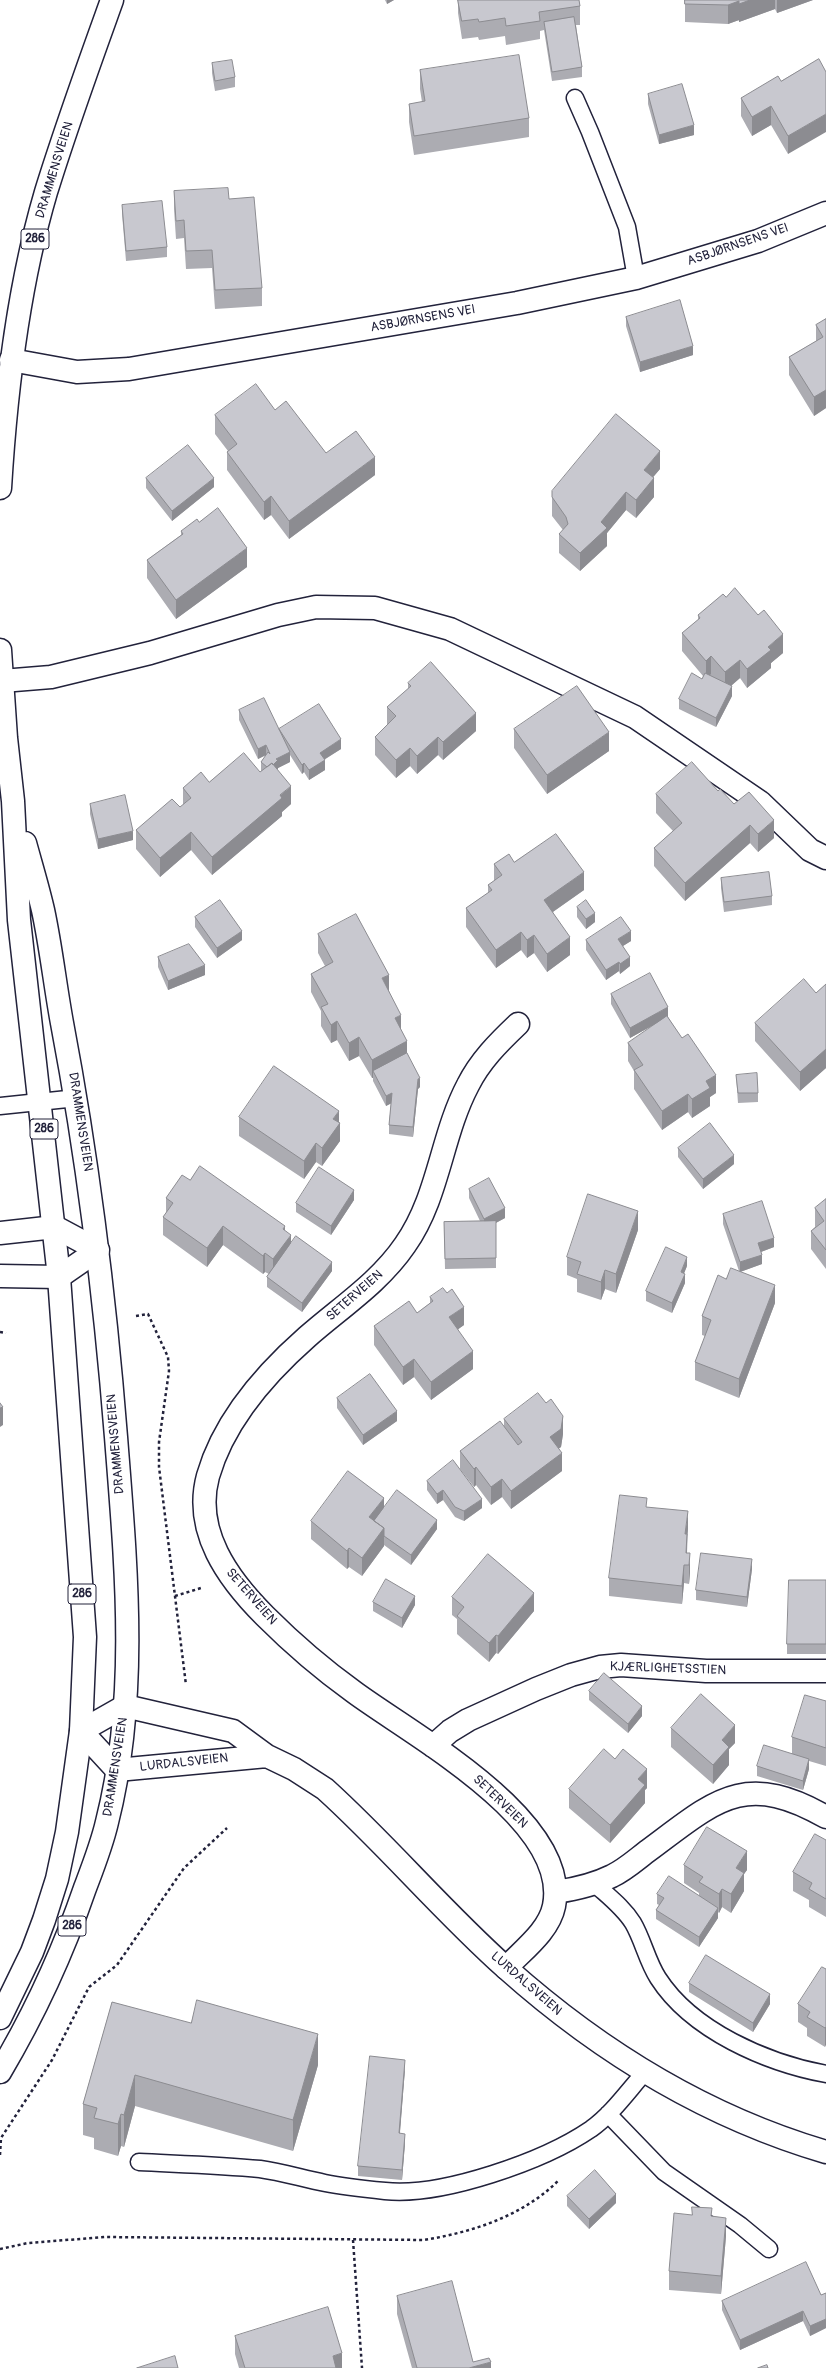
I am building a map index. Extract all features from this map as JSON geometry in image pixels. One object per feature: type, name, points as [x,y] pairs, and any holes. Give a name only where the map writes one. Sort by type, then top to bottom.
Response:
[{"type":"main road","name":"DRAMMENSVEIEN","points":[[0,488],[11,360],[32,250],[46,193],[112,0]]},
{"type":"main road","name":"ASBJØRNSENS VEI","points":[[11,360],[77,372],[129,369],[517,304],[636,278],[758,241],[826,213]]},
{"type":"main road","points":[[2,681],[58,675],[150,653],[278,615],[316,607],[375,608],[450,629],[635,717],[760,802],[818,854]]},
{"type":"main road","name":"DRAMMENSVEIEN","points":[[0,650],[13,801],[20,920],[59,1277],[83,1609],[84,1651],[81,1731],[67,1832],[57,1879],[32,1952],[0,2018]]},
{"type":"main road","name":"DRAMMENSVEIEN","points":[[0,2072],[36,2006],[74,1921],[107,1823],[117,1770],[125,1706],[127,1600],[122,1514],[98,1250],[77,1098],[43,911],[13,801]]},
{"type":"main road","name":"SETERVEIEN","points":[[506,1968],[549,1922],[554,1908],[556,1892],[549,1860],[532,1832],[482,1783],[433,1746],[327,1672],[254,1605],[233,1580],[217,1553],[209,1535],[204,1500],[208,1476],[217,1451],[232,1423],[255,1390],[307,1337],[359,1295],[388,1267],[406,1244],[422,1215],[467,1087],[488,1054],[518,1024]]},
{"type":"main road","points":[[0,1233],[54,1227],[98,1250],[59,1277],[0,1276]]},
{"type":"main road","name":"KJÆRLIGHETSSTIEN","points":[[433,1746],[450,1731],[468,1720],[536,1689],[571,1676],[600,1668],[621,1665],[706,1670],[826,1671]]},
{"type":"main road","points":[[117,1770],[81,1731],[125,1706]]},
{"type":"main road","name":"LURDALSVEIEN","points":[[125,1706],[233,1730],[267,1756],[294,1769],[325,1789],[506,1968],[596,2040],[645,2072],[732,2118],[826,2152]]},
{"type":"main road","name":"LURDALSVEIEN","points":[[117,1770],[267,1756]]},
{"type":"main road","points":[[556,1892],[595,1884],[613,1876],[705,1808],[725,1798],[751,1794],[768,1794],[792,1800],[826,1817]]},
{"type":"lane","points":[[575,98],[590,132],[627,227],[636,278]]},
{"type":"lane","points":[[0,1106],[77,1098]]},
{"type":"lane","points":[[595,1884],[621,1908],[633,1923],[657,1977],[666,1990],[688,2010],[716,2033],[744,2048],[770,2059],[826,2074]]},
{"type":"lane","points":[[139,2162],[261,2170],[327,2183],[386,2191],[416,2192],[474,2179],[545,2154],[592,2128],[608,2114],[645,2072]]},
{"type":"lane","points":[[608,2114],[664,2172],[740,2225],[769,2249]]},
{"type":"path","points":[[148,1314],[168,1357],[169,1371],[159,1442],[159,1467],[186,1685]]},
{"type":"path","points":[[0,1332],[6,1333]]},
{"type":"path","points":[[175,1596],[205,1587]]},
{"type":"path","points":[[0,2155],[1,2138],[52,2060],[89,1987],[117,1965],[150,1915],[184,1868],[227,1828]]},
{"type":"path","points":[[0,2249],[28,2243],[105,2237],[424,2240],[470,2231],[514,2212],[548,2192],[562,2177]]},
{"type":"path","points":[[353,2240],[362,2368]]},
{"type":"building","points":[[458,0],[579,0],[580,6],[539,12],[540,21],[506,26],[505,18],[479,22],[478,19],[462,21]]},
{"type":"building","points":[[685,0],[750,0],[739,4],[739,1],[728,5],[685,4]]},
{"type":"building","points":[[574,17],[582,67],[552,72],[544,22]]},
{"type":"building","points":[[519,55],[529,118],[414,136],[409,104],[425,101],[420,70]]},
{"type":"building","points":[[819,59],[826,72],[826,114],[788,136],[771,106],[752,117],[741,98],[778,76],[781,81]]},
{"type":"building","points":[[232,60],[235,77],[215,81],[212,63]]},
{"type":"building","points":[[682,84],[694,125],[659,135],[648,94]]},
{"type":"building","points":[[228,188],[229,199],[254,197],[262,288],[215,290],[212,250],[186,251],[184,220],[176,221],[174,191]]},
{"type":"building","points":[[162,201],[167,247],[126,251],[122,205]]},
{"type":"building","points":[[680,300],[693,346],[640,362],[626,317]]},
{"type":"building","points":[[826,319],[826,390],[814,397],[789,357],[823,337],[816,325]]},
{"type":"building","points":[[256,384],[275,410],[286,401],[326,453],[356,431],[375,457],[289,521],[271,496],[264,502],[227,452],[237,444],[215,415]]},
{"type":"building","points":[[616,414],[660,451],[644,470],[654,478],[636,500],[626,492],[601,522],[607,528],[580,553],[559,534],[568,524],[566,517],[552,497],[552,491]]},
{"type":"building","points":[[188,445],[214,478],[172,511],[146,478]]},
{"type":"building","points":[[218,508],[247,548],[176,600],[147,560],[183,534],[181,531],[197,519],[199,522]]},
{"type":"building","points":[[735,588],[758,615],[764,610],[783,634],[768,647],[771,650],[747,669],[740,660],[725,672],[711,656],[706,661],[682,633],[700,618],[698,615],[723,594],[726,597]]},
{"type":"building","points":[[431,662],[476,713],[443,742],[438,737],[417,756],[410,748],[396,760],[375,737],[396,716],[387,707],[411,686],[408,683]]},
{"type":"building","points":[[692,673],[702,679],[705,673],[732,686],[716,718],[679,699]]},
{"type":"building","points":[[577,686],[609,732],[547,775],[514,729]]},
{"type":"building","points":[[264,698],[290,752],[276,759],[278,760],[273,765],[272,763],[267,767],[261,762],[268,752],[270,754],[266,745],[258,749],[239,710]]},
{"type":"building","points":[[319,704],[341,739],[320,753],[325,760],[309,770],[304,763],[302,765],[279,729]]},
{"type":"building","points":[[244,753],[260,772],[272,763],[291,786],[280,795],[282,798],[212,857],[191,832],[160,858],[136,830],[172,799],[180,807],[191,798],[183,788],[201,772],[209,782]]},
{"type":"building","points":[[692,762],[718,791],[720,789],[734,804],[749,792],[774,820],[758,834],[750,825],[685,883],[654,848],[682,823],[656,794]]},
{"type":"building","points":[[125,795],[133,831],[98,839],[90,804]]},
{"type":"building","points":[[556,834],[584,872],[544,900],[570,937],[547,954],[534,935],[527,940],[521,932],[496,950],[466,908],[492,890],[488,885],[502,875],[494,864],[509,854],[514,862]]},
{"type":"building","points":[[769,872],[772,896],[724,902],[721,878]]},
{"type":"building","points":[[220,900],[242,931],[217,948],[195,917]]},
{"type":"building","points":[[586,900],[595,913],[586,919],[577,907]]},
{"type":"building","points":[[356,914],[389,975],[382,978],[401,1015],[395,1018],[407,1041],[372,1060],[359,1037],[349,1043],[337,1021],[331,1025],[321,1007],[328,1004],[311,974],[333,962],[318,934]]},
{"type":"building","points":[[621,917],[631,931],[618,939],[630,957],[620,964],[619,962],[606,970],[586,940]]},
{"type":"building","points":[[189,944],[205,965],[168,981],[158,957]]},
{"type":"building","points":[[650,973],[668,1007],[630,1028],[611,994]]},
{"type":"building","points":[[804,979],[816,993],[826,984],[826,1049],[800,1072],[755,1023]]},
{"type":"building","points":[[667,1016],[682,1038],[688,1034],[716,1075],[706,1081],[710,1088],[692,1099],[688,1094],[662,1111],[634,1070],[643,1065],[628,1043]]},
{"type":"building","points":[[407,1053],[420,1078],[418,1079],[413,1127],[389,1125],[392,1093],[386,1096],[373,1071]]},
{"type":"building","points":[[274,1066],[339,1111],[333,1119],[340,1123],[322,1148],[316,1143],[304,1161],[239,1117]]},
{"type":"building","points":[[757,1073],[758,1093],[738,1093],[736,1075]]},
{"type":"building","points":[[710,1123],[734,1155],[703,1179],[678,1148]]},
{"type":"building","points":[[200,1166],[285,1226],[283,1229],[291,1235],[273,1259],[265,1253],[263,1256],[223,1226],[207,1248],[163,1217],[173,1203],[166,1198],[182,1175],[190,1180]]},
{"type":"building","points":[[319,1167],[354,1190],[331,1226],[296,1203]]},
{"type":"building","points":[[489,1178],[505,1208],[484,1219],[469,1189]]},
{"type":"building","points":[[588,1194],[638,1211],[616,1274],[605,1270],[601,1282],[577,1274],[581,1262],[567,1257]]},
{"type":"building","points":[[826,1199],[826,1250],[811,1231],[824,1221],[815,1208]]},
{"type":"building","points":[[762,1201],[774,1238],[758,1243],[762,1255],[740,1262],[723,1214]]},
{"type":"building","points":[[496,1221],[496,1258],[445,1259],[444,1222]]},
{"type":"building","points":[[296,1236],[332,1262],[302,1303],[267,1277]]},
{"type":"building","points":[[666,1247],[687,1257],[681,1272],[685,1274],[672,1303],[646,1291]]},
{"type":"building","points":[[731,1268],[775,1285],[739,1379],[695,1362],[711,1320],[702,1316],[718,1275],[726,1279]]},
{"type":"building","points":[[443,1288],[447,1293],[452,1289],[464,1307],[449,1317],[473,1351],[431,1382],[414,1359],[403,1367],[374,1326],[409,1301],[417,1313],[433,1301],[430,1297]]},
{"type":"building","points":[[370,1374],[397,1411],[363,1435],[337,1398]]},
{"type":"building","points":[[538,1393],[546,1403],[551,1399],[563,1416],[561,1429],[550,1437],[562,1453],[511,1491],[502,1479],[491,1487],[476,1467],[474,1469],[460,1451],[500,1421],[518,1445],[522,1442],[504,1419]]},
{"type":"building","points":[[453,1460],[482,1499],[464,1511],[455,1507],[443,1490],[437,1494],[427,1481]]},
{"type":"building","points":[[348,1471],[384,1498],[369,1517],[384,1528],[362,1558],[349,1548],[347,1551],[311,1521]]},
{"type":"building","points":[[397,1490],[437,1520],[411,1555],[384,1536],[384,1528],[374,1521]]},
{"type":"building","points":[[620,1495],[647,1498],[646,1507],[688,1511],[685,1534],[687,1534],[686,1553],[690,1553],[689,1565],[684,1565],[682,1586],[609,1578]]},
{"type":"building","points":[[701,1553],[752,1559],[747,1597],[696,1590]]},
{"type":"building","points":[[488,1554],[534,1593],[498,1636],[496,1635],[489,1643],[457,1616],[464,1607],[452,1597]]},
{"type":"building","points":[[386,1579],[415,1596],[402,1618],[373,1602]]},
{"type":"building","points":[[789,1580],[826,1580],[826,1644],[787,1644]]},
{"type":"building","points":[[604,1673],[642,1706],[628,1724],[589,1691]]},
{"type":"building","points":[[701,1694],[735,1725],[722,1740],[729,1747],[713,1765],[671,1728]]},
{"type":"building","points":[[805,1695],[826,1701],[826,1748],[792,1737]]},
{"type":"building","points":[[764,1745],[809,1759],[803,1781],[757,1766]]},
{"type":"building","points":[[604,1749],[615,1759],[623,1749],[647,1769],[638,1779],[645,1785],[610,1825],[569,1789]]},
{"type":"building","points":[[707,1827],[747,1851],[736,1868],[744,1873],[731,1894],[722,1889],[719,1894],[699,1882],[703,1877],[684,1865]]},
{"type":"building","points":[[815,1834],[826,1840],[826,1899],[809,1889],[812,1883],[793,1872]]},
{"type":"building","points":[[669,1876],[718,1908],[699,1937],[656,1910],[664,1898],[657,1894]]},
{"type":"building","points":[[706,1955],[770,1994],[753,2023],[689,1983]]},
{"type":"building","points":[[822,1967],[826,1969],[825,2028],[807,2017],[810,2012],[798,2004]]},
{"type":"building","points":[[197,2000],[318,2034],[293,2120],[135,2075],[124,2115],[121,2114],[118,2124],[94,2118],[97,2108],[83,2104],[112,2002],[191,2023]]},
{"type":"building","points":[[370,2056],[405,2060],[399,2133],[405,2134],[402,2170],[358,2166]]},
{"type":"building","points":[[595,2170],[616,2194],[589,2219],[567,2196]]},
{"type":"building","points":[[692,2207],[712,2208],[711,2216],[726,2218],[721,2276],[669,2271],[674,2213],[692,2215]]},
{"type":"building","points":[[806,2262],[821,2295],[826,2293],[826,2319],[810,2326],[803,2311],[740,2340],[722,2301]]},
{"type":"building","points":[[452,2281],[473,2362],[489,2358],[491,2362],[469,2368],[417,2368],[397,2296]]},
{"type":"building","points":[[328,2307],[342,2353],[333,2356],[336,2368],[245,2368],[235,2336]]},
{"type":"building","points":[[175,2356],[178,2368],[137,2368]]},
{"type":"building","points":[[767,2365],[768,2368],[758,2368]]}]
